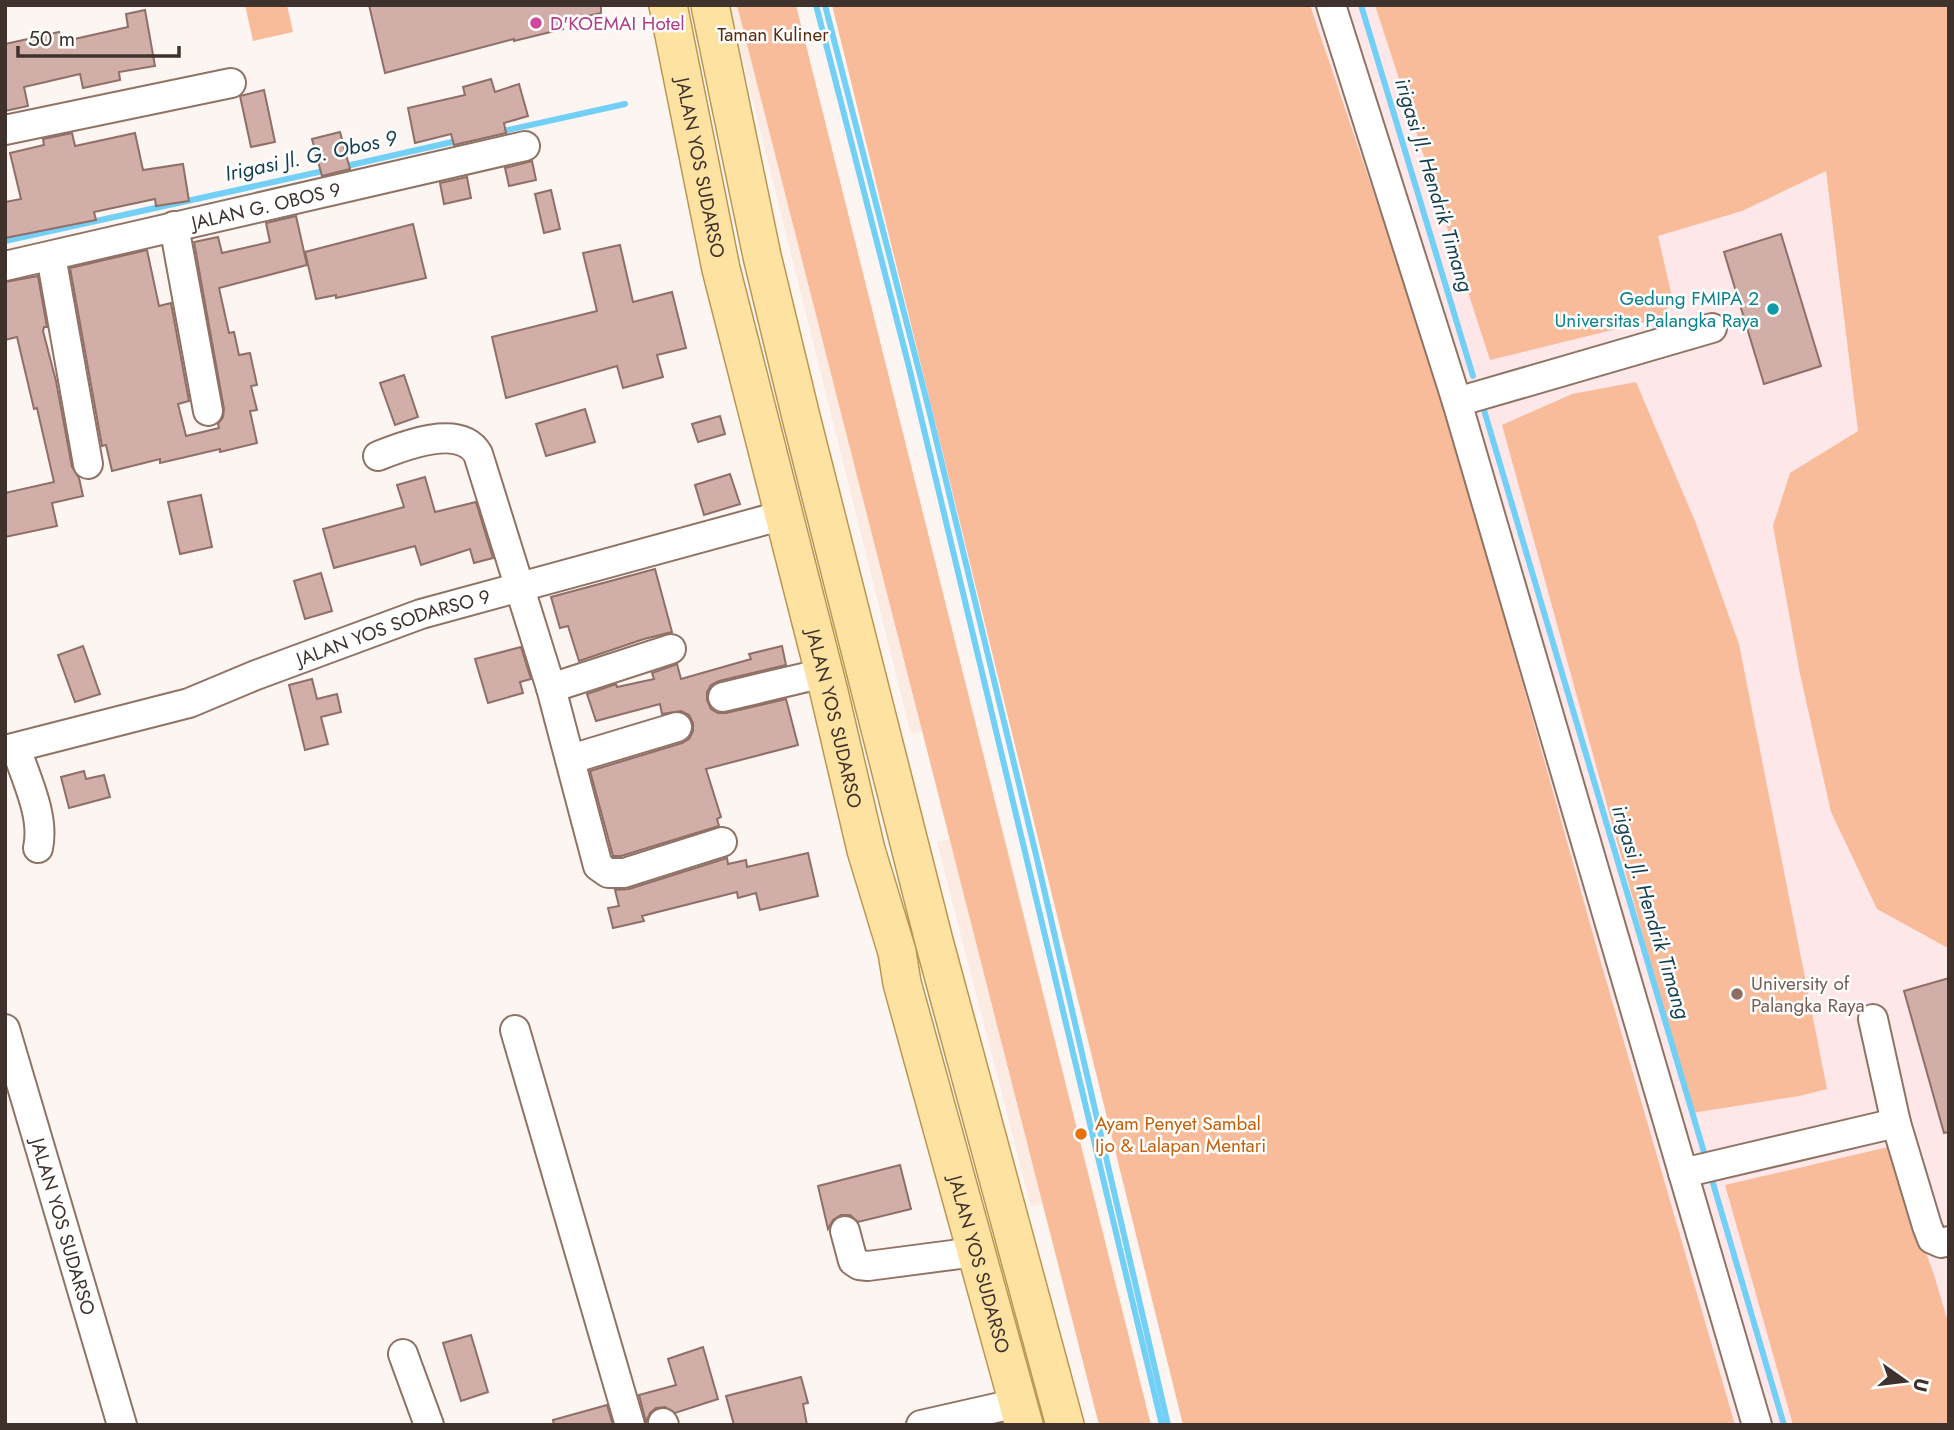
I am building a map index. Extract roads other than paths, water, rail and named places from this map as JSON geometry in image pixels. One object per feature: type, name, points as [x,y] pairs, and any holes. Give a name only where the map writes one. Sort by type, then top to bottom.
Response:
[{"type":"main road","name":"JALAN YOS SUDARSO","points":[[668,5],[721,269],[824,673],[866,850],[897,952],[902,983],[1021,1414]]},
{"type":"main road","name":"JALAN YOS SUDARSO","points":[[710,5],[762,256],[934,941],[1065,1425]]},
{"type":"main road","points":[[897,952],[934,941]]},
{"type":"street","points":[[1331,5],[1700,1169],[1757,1425]]},
{"type":"street","points":[[5,130],[231,83]]},
{"type":"street","name":"JALAN G. OBOS 9","points":[[5,266],[525,146]]},
{"type":"street","points":[[173,226],[208,411]]},
{"type":"street","points":[[51,256],[88,464]]},
{"type":"street","points":[[1457,402],[1712,328]]},
{"type":"street","points":[[378,457],[407,444],[443,439],[456,439],[474,447],[490,490],[551,688],[598,866],[608,873],[624,873],[722,842]]},
{"type":"street","name":"JALAN YOS SODARSO 9","points":[[11,749],[181,706],[256,675],[421,614],[784,515]]},
{"type":"street","points":[[551,688],[671,649]]},
{"type":"street","points":[[723,697],[824,673]]},
{"type":"street","points":[[571,759],[677,727]]},
{"type":"street","points":[[11,749],[38,821],[41,835],[37,848]]},
{"type":"street","points":[[1873,1019],[1896,1123],[1932,1239],[1941,1243],[1949,1241]]},
{"type":"street","name":"JALAN YOS SUDARSO","points":[[5,1029],[122,1425]]},
{"type":"street","points":[[515,1030],[630,1425]]},
{"type":"street","points":[[1700,1169],[1896,1123]]},
{"type":"street","points":[[845,1231],[853,1261],[859,1265],[975,1252]]},
{"type":"street","points":[[403,1354],[429,1425]]},
{"type":"street","points":[[920,1425],[1021,1414]]},
{"type":"waterway","points":[[816,5],[909,367],[1162,1425]]},
{"type":"waterway","points":[[825,5],[928,406],[1037,859],[1168,1425]]},
{"type":"waterway","name":"irigasi Jl. Hendrik Timang","points":[[1361,5],[1473,376]]},
{"type":"waterway","name":"Irigasi Jl. G. Obos 9","points":[[499,132],[625,104]]},
{"type":"waterway","name":"Irigasi Jl. G. Obos 9","points":[[342,167],[461,140]]},
{"type":"waterway","name":"Irigasi Jl. G. Obos 9","points":[[5,241],[328,170]]},
{"type":"waterway","name":"irigasi Jl. Hendrik Timang","points":[[1484,410],[1706,1159]]},
{"type":"waterway","name":"irigasi Jl. Hendrik Timang","points":[[1710,1173],[1784,1425]]},
{"type":"place","name":"D'KOEMAI Hotel","points":[[536,23]]},
{"type":"place","name":"Gedung FMIPA 2 Universitas Palangka Raya","points":[[1773,309]]},
{"type":"place","name":"University of Palangka Raya","points":[[1737,994]]},
{"type":"place","name":"Ayam Penyet Sambal Ijo & Lalapan Mentari","points":[[1081,1134]]},
{"type":"park label","name":"Taman Kuliner","points":[[773,34]]}]
